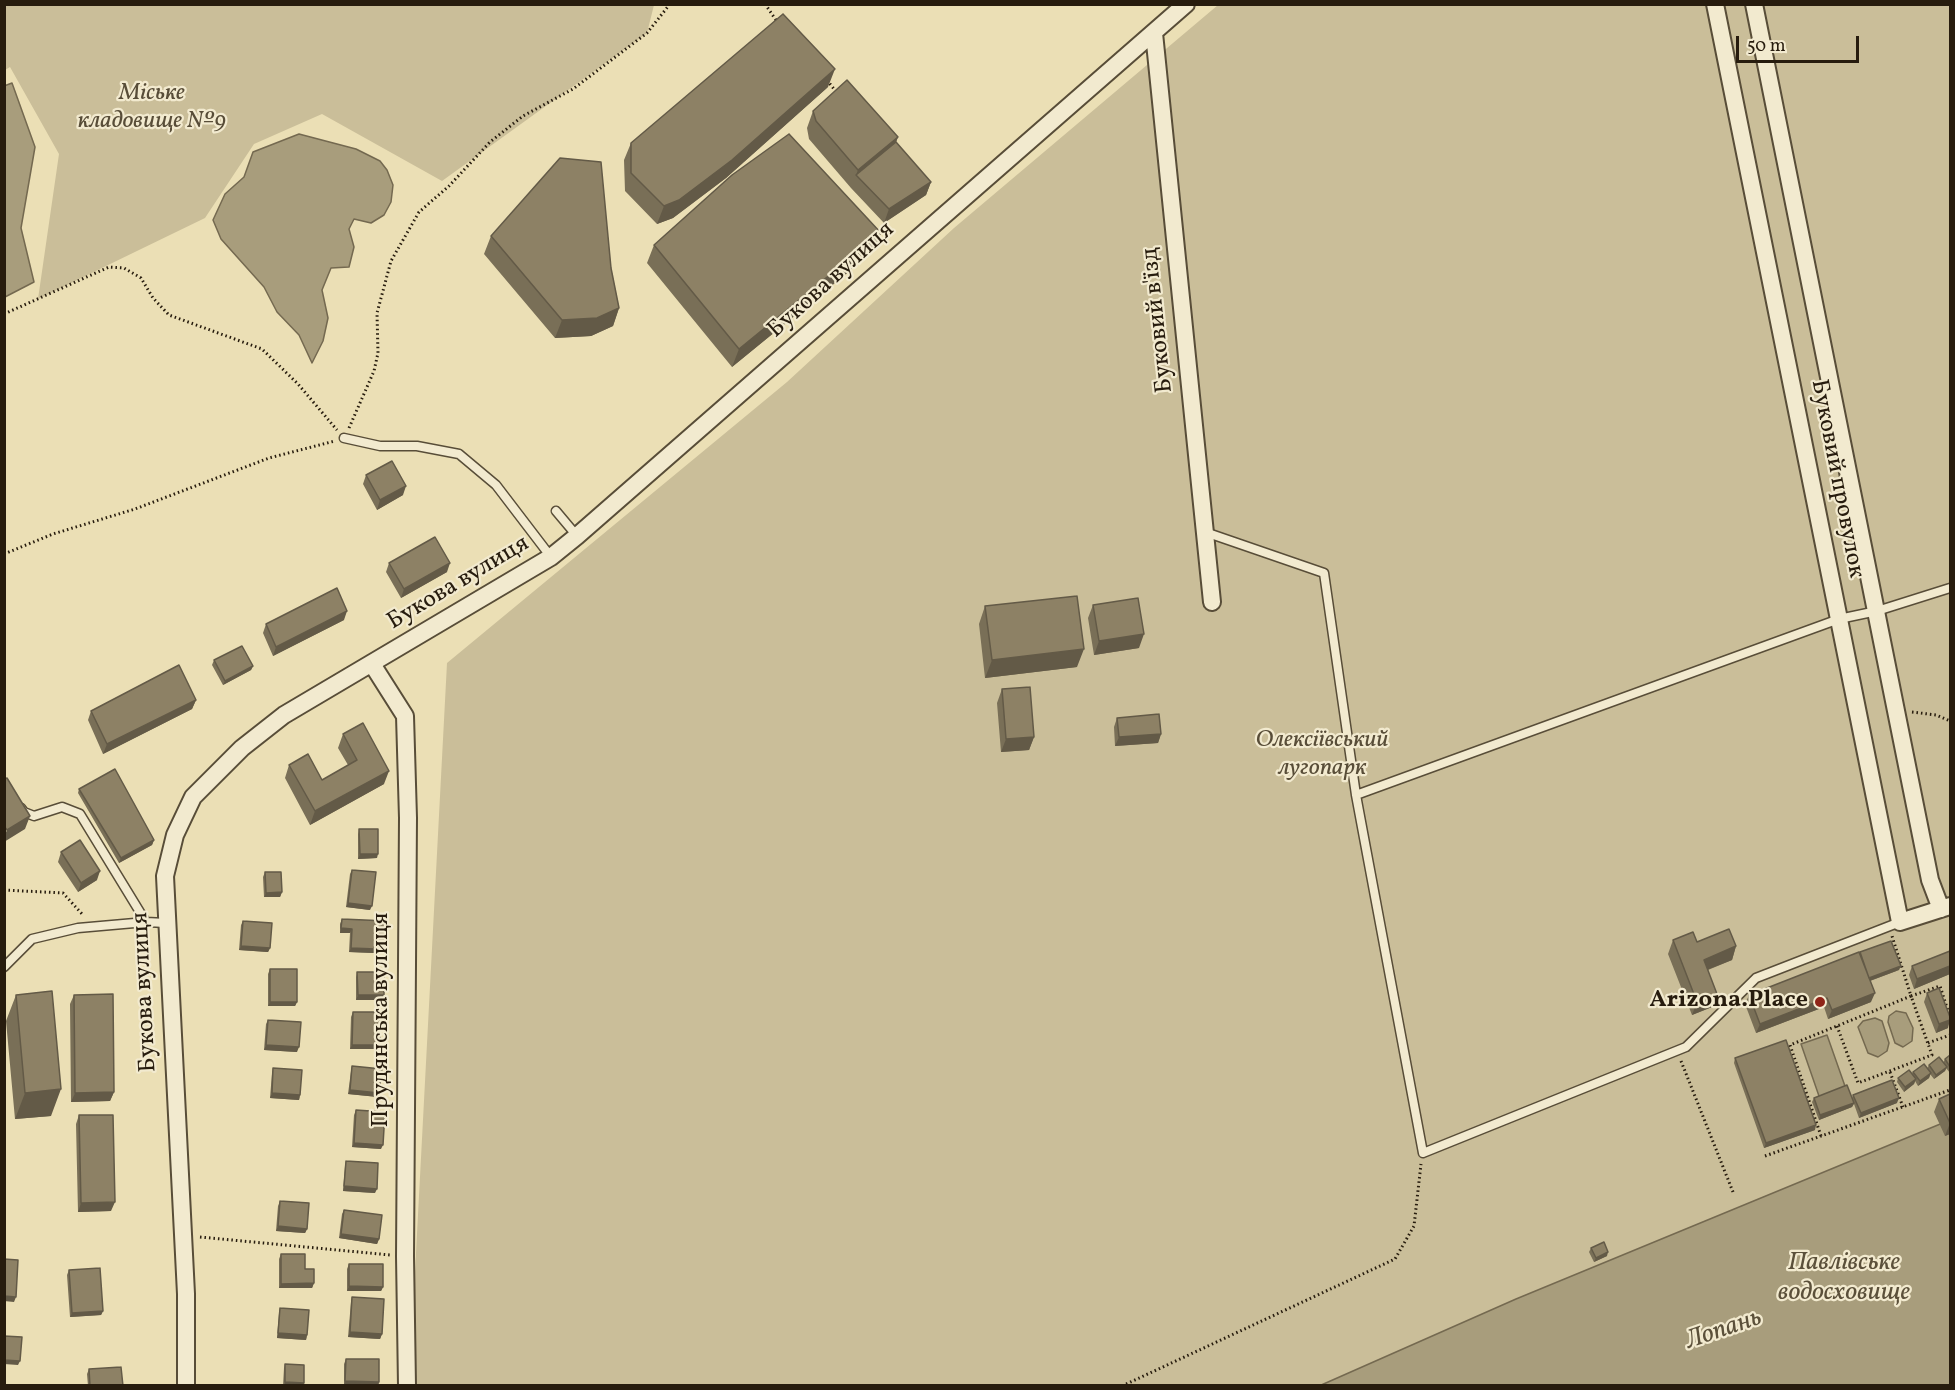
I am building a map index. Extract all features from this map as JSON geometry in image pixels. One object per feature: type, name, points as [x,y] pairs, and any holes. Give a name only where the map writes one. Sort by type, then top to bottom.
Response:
[{"type":"street","name":"Букова вулиця","points":[[186,1386],[183,1236],[165,876],[175,835],[193,797],[242,748],[284,715],[551,557],[1186,4]]},
{"type":"street","name":"Буковий провулок","points":[[1715,4],[1839,620],[1894,924],[1946,908],[1930,880],[1754,4]]},
{"type":"street","name":"Буковий в'їзд","points":[[1154,33],[1212,602]]},
{"type":"street","name":"Прудянська вулиця","points":[[372,664],[405,716],[408,818],[405,1256],[407,1386]]},
{"type":"lane","points":[[344,438],[380,446],[417,446],[459,454],[496,485],[551,557]]},
{"type":"lane","points":[[556,511],[577,536]]},
{"type":"lane","points":[[1204,532],[1324,573],[1356,795],[1423,1153],[1686,1047],[1756,978],[1894,924]]},
{"type":"lane","points":[[1356,795],[1839,620],[1877,611],[1950,588]]},
{"type":"lane","points":[[14,796],[24,812],[34,816],[62,807],[81,814],[146,922]]},
{"type":"lane","points":[[4,967],[32,939],[95,926],[146,922],[166,923]]},
{"type":"path","points":[[344,438],[374,371],[378,353],[377,313],[391,261],[419,212],[449,186],[490,142],[523,116],[573,88],[647,33],[670,4]]},
{"type":"path","points":[[765,4],[783,29]]},
{"type":"path","points":[[820,72],[834,89]]},
{"type":"path","points":[[4,314],[109,267],[124,268],[141,278],[153,298],[169,315],[261,349],[298,384],[344,438]]},
{"type":"path","points":[[4,554],[53,534],[135,509],[269,458],[344,438]]},
{"type":"path","points":[[1896,710],[1936,715],[1950,721]]},
{"type":"path","points":[[4,890],[63,893],[95,926]]},
{"type":"path","points":[[1837,1026],[1858,1083],[1932,1055],[1911,996],[1894,924]]},
{"type":"path","points":[[1821,1136],[1790,1045],[1940,986],[1950,1017]]},
{"type":"path","points":[[1928,1042],[1950,1035]]},
{"type":"path","points":[[1677,1051],[1734,1192]]},
{"type":"path","points":[[1890,1071],[1902,1107]]},
{"type":"path","points":[[1765,1156],[1950,1089]]},
{"type":"path","points":[[1122,1386],[1395,1259],[1414,1226],[1423,1153]]},
{"type":"path","points":[[183,1236],[405,1256]]},
{"type":"green space","name":"Міське кладовище №9","points":[[5,4],[654,5],[647,33],[442,181],[322,114],[254,144],[205,218],[38,299],[59,154],[10,67],[5,70]]},
{"type":"green space","name":"Олексіївський лугопарк","points":[[1218,5],[1950,5],[1950,1385],[409,1386],[447,663],[787,382],[954,228]]},
{"type":"water","points":[[12,83],[35,147],[21,228],[34,282],[5,297],[4,86]]},
{"type":"water","points":[[299,134],[356,149],[380,161],[387,170],[393,185],[391,202],[384,215],[371,223],[354,219],[349,229],[354,247],[349,267],[331,268],[322,290],[328,318],[323,341],[312,363],[299,335],[277,312],[264,287],[221,239],[213,220],[225,194],[244,177],[253,152]]},
{"type":"water","points":[[1896,1011],[1906,1013],[1913,1028],[1912,1041],[1903,1047],[1895,1043],[1888,1022],[1889,1016]]},
{"type":"water","points":[[1875,1018],[1882,1021],[1889,1043],[1887,1051],[1878,1057],[1868,1053],[1858,1027],[1863,1021]]},
{"type":"water","points":[[1827,1035],[1846,1089],[1820,1099],[1801,1044]]},
{"type":"water","name":"Павлівське водосховище","points":[[1950,1120],[1950,1385],[1319,1386],[1516,1299]]},
{"type":"building","points":[[783,14],[835,69],[732,160],[679,200],[664,206],[631,173],[631,143]]},
{"type":"building","points":[[847,80],[898,137],[858,170],[816,121],[813,111]]},
{"type":"building","points":[[789,134],[881,233],[739,349],[654,245],[732,175]]},
{"type":"building","points":[[896,142],[931,182],[889,209],[856,175]]},
{"type":"building","points":[[560,158],[601,162],[611,268],[619,308],[597,318],[562,320],[491,236]]},
{"type":"building","points":[[392,461],[406,486],[380,500],[366,475]]},
{"type":"building","points":[[435,537],[450,563],[404,589],[389,563]]},
{"type":"building","points":[[337,588],[347,611],[276,647],[266,624]]},
{"type":"building","points":[[1077,596],[1084,649],[992,660],[985,606]]},
{"type":"building","points":[[1138,598],[1144,634],[1099,641],[1093,605]]},
{"type":"building","points":[[242,646],[253,666],[225,681],[214,660]]},
{"type":"building","points":[[179,665],[196,700],[107,744],[91,711]]},
{"type":"building","points":[[1030,687],[1034,737],[1006,739],[1002,689]]},
{"type":"building","points":[[1159,714],[1161,734],[1119,737],[1117,718]]},
{"type":"building","points":[[363,723],[389,771],[315,811],[289,765],[308,754],[322,780],[357,760],[343,734]]},
{"type":"building","points":[[115,769],[154,840],[121,858],[79,789]]},
{"type":"building","points":[[7,778],[30,816],[7,830],[4,826],[4,779]]},
{"type":"building","points":[[359,829],[378,829],[378,854],[360,854]]},
{"type":"building","points":[[80,840],[100,871],[81,883],[61,852]]},
{"type":"building","points":[[352,870],[376,872],[372,906],[348,903]]},
{"type":"building","points":[[265,872],[281,872],[282,892],[266,893]]},
{"type":"building","points":[[342,919],[387,921],[386,944],[376,943],[376,949],[351,948],[352,929],[341,928]]},
{"type":"building","points":[[243,921],[272,923],[270,948],[241,946]]},
{"type":"building","points":[[1729,929],[1736,946],[1704,960],[1717,994],[1697,1002],[1673,940],[1693,932],[1697,942]]},
{"type":"building","points":[[1891,941],[1901,966],[1869,978],[1860,952]]},
{"type":"building","points":[[1950,951],[1950,966],[1917,979],[1912,966]]},
{"type":"building","points":[[1859,952],[1875,993],[1832,1010],[1827,998],[1760,1024],[1749,995]]},
{"type":"building","points":[[270,969],[297,969],[297,1002],[270,1002]]},
{"type":"building","points":[[357,972],[384,972],[384,995],[358,995]]},
{"type":"building","points":[[1939,988],[1950,1020],[1939,1024],[1927,993]]},
{"type":"building","points":[[52,991],[61,1089],[25,1093],[16,995]]},
{"type":"building","points":[[113,994],[114,1092],[75,1093],[74,995]]},
{"type":"building","points":[[353,1012],[380,1012],[380,1045],[352,1045]]},
{"type":"building","points":[[268,1020],[301,1022],[299,1047],[266,1045]]},
{"type":"building","points":[[1786,1040],[1816,1125],[1766,1143],[1735,1058]]},
{"type":"building","points":[[1950,1055],[1950,1067],[1945,1059]]},
{"type":"building","points":[[1939,1057],[1947,1067],[1936,1075],[1929,1065]]},
{"type":"building","points":[[1924,1064],[1931,1073],[1920,1081],[1913,1072]]},
{"type":"building","points":[[352,1066],[382,1069],[379,1093],[350,1090]]},
{"type":"building","points":[[273,1068],[302,1070],[300,1095],[272,1093]]},
{"type":"building","points":[[1909,1070],[1916,1079],[1905,1087],[1898,1078]]},
{"type":"building","points":[[1892,1080],[1899,1098],[1861,1113],[1853,1095]]},
{"type":"building","points":[[1847,1085],[1854,1103],[1820,1115],[1814,1098]]},
{"type":"building","points":[[1950,1094],[1950,1123],[1939,1099]]},
{"type":"building","points":[[356,1110],[385,1112],[383,1145],[354,1143]]},
{"type":"building","points":[[79,1115],[113,1115],[115,1202],[81,1203]]},
{"type":"building","points":[[346,1161],[378,1163],[377,1189],[344,1186]]},
{"type":"building","points":[[280,1201],[309,1203],[307,1229],[278,1226]]},
{"type":"building","points":[[344,1210],[382,1215],[379,1239],[341,1234]]},
{"type":"building","points":[[1604,1242],[1608,1252],[1596,1258],[1591,1248]]},
{"type":"building","points":[[281,1254],[305,1254],[305,1269],[314,1269],[314,1283],[281,1284]]},
{"type":"building","points":[[4,1259],[18,1260],[16,1297],[4,1296]]},
{"type":"building","points":[[349,1264],[383,1264],[383,1287],[349,1286]]},
{"type":"building","points":[[100,1268],[103,1311],[72,1313],[69,1270]]},
{"type":"building","points":[[352,1297],[384,1299],[382,1334],[350,1332]]},
{"type":"building","points":[[280,1308],[309,1310],[307,1335],[278,1333]]},
{"type":"building","points":[[4,1336],[22,1337],[20,1361],[4,1360]]},
{"type":"building","points":[[346,1359],[379,1359],[379,1382],[345,1381]]},
{"type":"building","points":[[285,1364],[304,1365],[304,1383],[285,1382]]},
{"type":"building","points":[[121,1367],[123,1386],[90,1386],[89,1369]]},
{"type":"place","name":"Arizona.Place","points":[[1820,1002]]},
{"type":"water label","name":"Лопань","points":[[1724,1331]]}]
